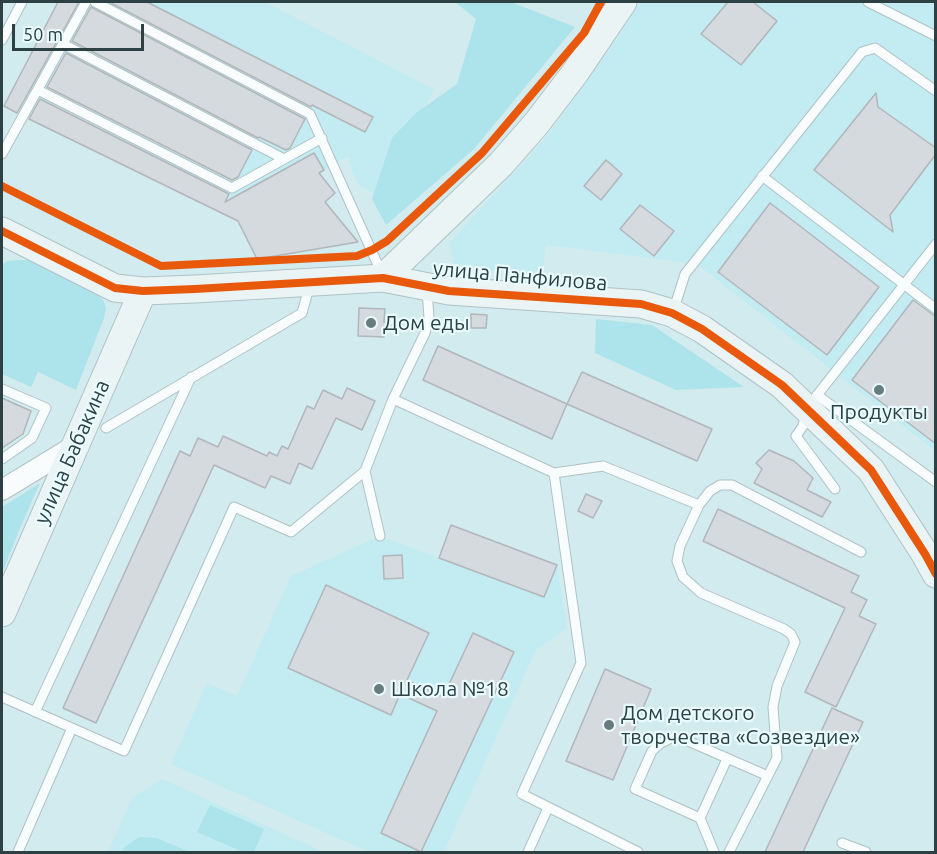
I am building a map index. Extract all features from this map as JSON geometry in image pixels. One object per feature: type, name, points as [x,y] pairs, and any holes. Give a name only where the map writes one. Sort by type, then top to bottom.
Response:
[{"type":"street","points":[[383,278],[501,164],[536,124],[575,73],[623,2]]},
{"type":"street","name":"улица Панфилова","points":[[2,231],[116,288],[143,291],[383,278],[449,291],[641,304],[672,313],[702,329],[782,385],[812,401],[871,470],[936,574]]},
{"type":"street","name":"улица Бабакина","points":[[2,613],[143,291]]},
{"type":"street","points":[[2,490],[76,445]]},
{"type":"lane","points":[[2,40],[22,2]]},
{"type":"lane","points":[[2,154],[86,2]]},
{"type":"lane","points":[[95,2],[310,114],[383,278]]},
{"type":"lane","points":[[868,2],[936,36]]},
{"type":"lane","points":[[63,44],[284,159]]},
{"type":"lane","points":[[672,313],[685,274],[862,52],[875,48],[936,91]]},
{"type":"lane","points":[[38,90],[232,188],[322,138]]},
{"type":"lane","points":[[762,176],[936,309]]},
{"type":"lane","points":[[835,489],[796,436],[803,426],[812,401],[936,244]]},
{"type":"lane","points":[[106,428],[302,313],[311,282]]},
{"type":"lane","points":[[2,697],[124,751],[234,507],[291,532],[365,471],[393,399],[425,333],[429,318],[426,287]]},
{"type":"lane","points":[[35,712],[191,377]]},
{"type":"lane","points":[[2,388],[46,408],[32,438],[2,459]]},
{"type":"lane","points":[[393,399],[554,474],[603,466],[699,505]]},
{"type":"lane","points":[[812,401],[932,480],[936,468]]},
{"type":"lane","points":[[365,471],[380,536]]},
{"type":"lane","points":[[554,474],[581,663],[522,794],[638,852]]},
{"type":"lane","points":[[729,852],[777,758],[773,707],[777,686],[795,642],[791,634],[784,629],[701,593],[683,577],[677,561],[680,546],[699,505],[710,491],[720,485],[732,485],[861,552]]},
{"type":"lane","points":[[18,852],[72,728]]},
{"type":"lane","points":[[714,852],[700,818],[635,789],[652,751],[671,738],[681,738],[768,776]]},
{"type":"lane","points":[[700,818],[727,759]]},
{"type":"lane","points":[[528,852],[548,808]]},
{"type":"lane","points":[[842,843],[866,852]]},
{"type":"shaded area","points":[[58,2],[265,2],[434,89],[379,196],[357,184],[348,156],[235,220],[4,106]]},
{"type":"shaded area","points":[[455,2],[511,2],[575,27],[473,150],[386,225],[372,199],[392,138],[416,113],[457,84],[476,19]]},
{"type":"shaded area","points":[[640,2],[935,2],[935,451],[697,264],[546,245],[542,274],[454,267],[449,243],[550,132],[614,43]]},
{"type":"shaded area","points":[[30,260],[97,294],[103,300],[106,308],[104,318],[76,390],[38,372],[31,387],[2,374],[2,265],[7,261]]},
{"type":"shaded area","points":[[596,319],[652,325],[744,387],[676,390],[595,353]]},
{"type":"shaded area","points":[[40,483],[20,528],[2,574],[2,507]]},
{"type":"shaded area","name":"Школа №18","points":[[380,536],[544,597],[557,565],[567,628],[536,650],[444,852],[369,852],[171,764],[207,683],[237,696],[291,576]]},
{"type":"shaded area","points":[[162,779],[324,852],[108,852],[132,798]]},
{"type":"shaded area","points":[[210,805],[264,829],[254,852],[243,852],[197,832]]},
{"type":"shaded area","points":[[139,837],[156,838],[190,852],[122,852]]},
{"type":"building","points":[[58,2],[79,2],[17,113],[4,106]]},
{"type":"building","points":[[109,2],[147,2],[373,117],[365,132],[312,105],[311,107]]},
{"type":"building","points":[[728,2],[753,2],[777,21],[741,65],[701,34]]},
{"type":"building","points":[[91,7],[305,119],[290,148],[286,150],[258,138],[72,41]]},
{"type":"building","points":[[66,53],[252,150],[238,177],[232,180],[47,87]]},
{"type":"building","points":[[876,93],[878,107],[936,148],[936,154],[890,215],[893,232],[814,170]]},
{"type":"building","points":[[40,99],[229,194],[225,202],[314,153],[324,170],[319,173],[335,193],[325,202],[358,242],[257,259],[238,221],[29,119]]},
{"type":"building","points":[[606,160],[622,174],[601,200],[584,186]]},
{"type":"building","points":[[770,203],[879,287],[827,355],[718,272]]},
{"type":"building","points":[[640,205],[674,231],[654,256],[620,229]]},
{"type":"building","points":[[913,300],[936,317],[936,444],[852,380]]},
{"type":"building","name":"Дом еды","points":[[359,308],[385,309],[384,322],[396,327],[384,327],[384,337],[358,336]]},
{"type":"building","points":[[471,314],[487,315],[486,328],[471,328]]},
{"type":"building","points":[[438,346],[567,404],[552,439],[423,380]]},
{"type":"building","points":[[582,372],[712,429],[697,461],[567,404]]},
{"type":"building","points":[[347,388],[375,401],[362,430],[336,418],[312,469],[299,463],[290,484],[271,476],[265,488],[214,465],[96,723],[63,708],[180,451],[190,456],[198,438],[218,447],[223,436],[267,456],[269,452],[277,456],[282,446],[288,449],[307,406],[314,409],[323,390],[342,399]]},
{"type":"building","points":[[2,398],[31,411],[23,434],[2,448]]},
{"type":"building","points":[[769,450],[794,461],[813,478],[807,490],[831,502],[822,517],[754,483],[762,469],[756,463]]},
{"type":"building","points":[[586,494],[602,501],[593,518],[578,511]]},
{"type":"building","points":[[718,509],[859,576],[851,592],[867,600],[859,616],[876,624],[836,707],[805,692],[845,608],[703,541]]},
{"type":"building","points":[[451,525],[557,565],[544,597],[439,558]]},
{"type":"building","points":[[402,555],[403,578],[384,579],[383,556]]},
{"type":"building","points":[[326,585],[429,633],[407,680],[443,697],[473,633],[514,652],[421,852],[381,833],[437,711],[400,694],[391,715],[288,668]]},
{"type":"building","name":"Дом детского творчества «Созвездие»","points":[[605,669],[651,689],[613,780],[566,761]]},
{"type":"building","points":[[832,708],[863,722],[803,852],[765,852]]},
{"type":"cycle path","points":[[2,186],[161,266],[357,256],[387,241],[482,153],[584,33],[601,2]]},
{"type":"cycle path","points":[[2,231],[115,288],[143,291],[383,278],[449,291],[641,304],[672,313],[702,329],[782,385],[871,470],[936,574]]},
{"type":"place","name":"Дом еды","points":[[371,323]]},
{"type":"place","name":"Продукты","points":[[879,390]]},
{"type":"place","name":"Школа №18","points":[[379,689]]},
{"type":"place","name":"Дом детского творчества «Созвездие»","points":[[609,725]]}]
